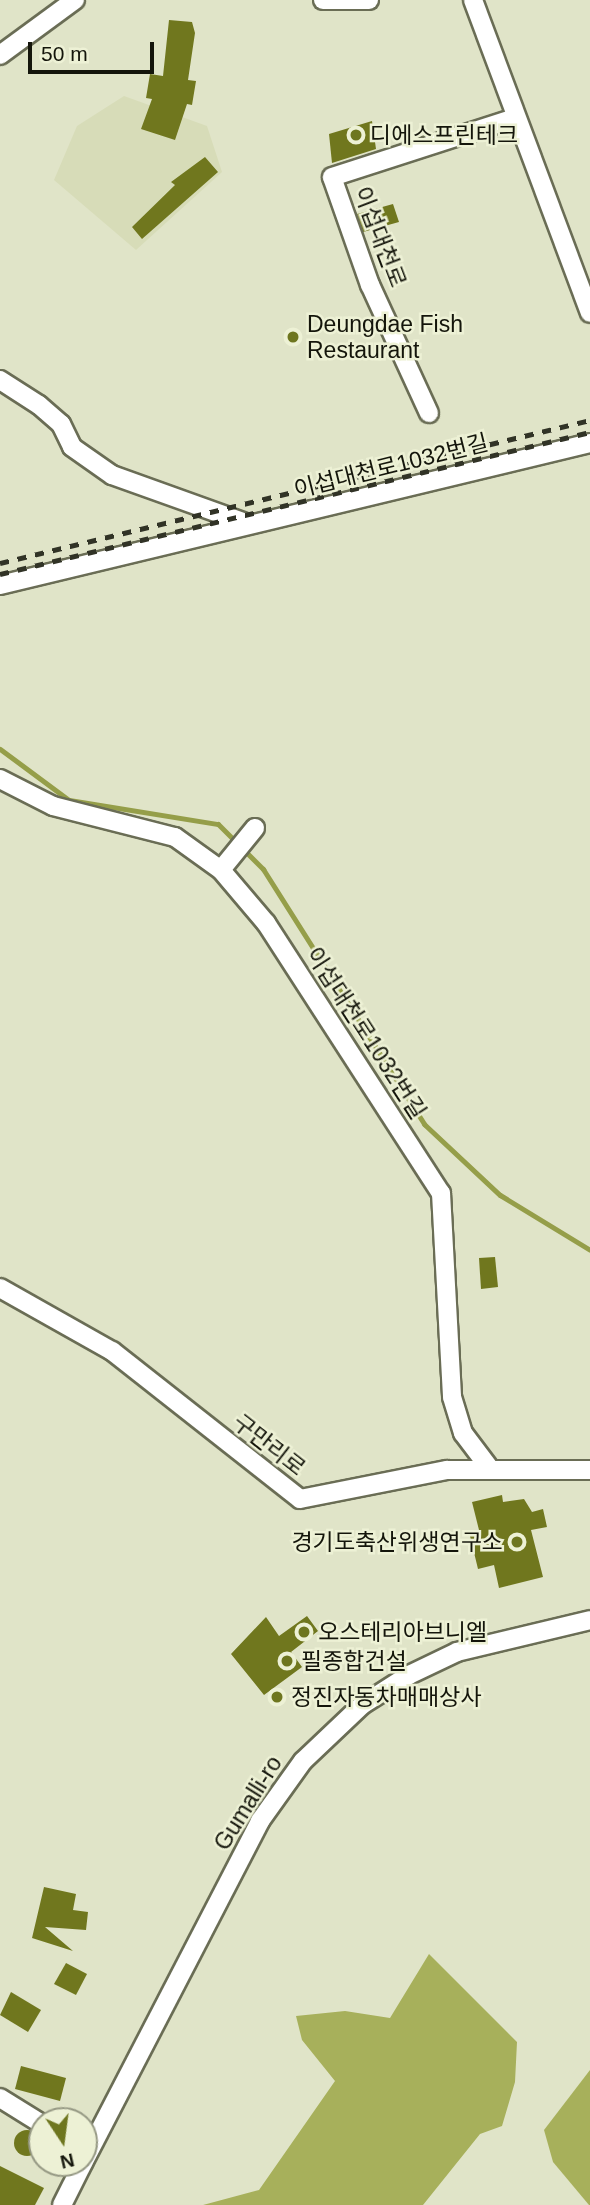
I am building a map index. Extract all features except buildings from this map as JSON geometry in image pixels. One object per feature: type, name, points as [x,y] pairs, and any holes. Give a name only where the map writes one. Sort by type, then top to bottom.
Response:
[{"type":"street","points":[[0,55],[75,0]]},
{"type":"street","points":[[323,0],[369,0]]},
{"type":"street","points":[[473,0],[590,313]]},
{"type":"street","name":"이섭대천로","points":[[429,413],[370,285],[332,177],[515,118]]},
{"type":"street","points":[[0,380],[47,411],[72,447],[112,475],[243,522]]},
{"type":"street","name":"이섭대천로1032번길","points":[[0,585],[590,443]]},
{"type":"street","name":"이섭대천로1032번길","points":[[0,779],[53,806],[175,837],[221,870],[266,923],[441,1193],[452,1397],[463,1433],[488,1466]]},
{"type":"street","points":[[224,866],[255,828]]},
{"type":"street","name":"구만리로","points":[[0,1288],[112,1351],[300,1499],[488,1466],[590,1469]]},
{"type":"street","name":"Gumalli-ro","points":[[98,2131],[260,1821],[303,1761],[362,1706],[409,1675],[457,1652],[590,1619]]},
{"type":"street","points":[[0,2098],[28,2115]]},
{"type":"street","name":"Gumalli-ro","points":[[62,2205],[75,2177]]},
{"type":"shaded area","points":[[124,96],[207,126],[222,172],[136,250],[54,180],[77,126]]},
{"type":"green space","points":[[429,1954],[517,2042],[515,2082],[502,2126],[480,2134],[423,2205],[203,2205],[259,2190],[335,2081],[302,2040],[296,2016],[345,2011],[390,2018]]},
{"type":"green space","points":[[590,2070],[589,2205],[553,2162],[544,2130]]},
{"type":"waterway","points":[[0,749],[69,800],[218,824],[263,869],[424,1124],[500,1195],[590,1250]]},
{"type":"railway","points":[[0,563],[590,420]]},
{"type":"railway","points":[[0,574],[590,432]]},
{"type":"place","name":"디에스프린테크","points":[[356,135]]},
{"type":"place","name":"Deungdae Fish Restaurant","points":[[293,337]]},
{"type":"place","name":"경기도축산위생연구소","points":[[517,1542]]},
{"type":"place","name":"오스테리아브니엘","points":[[304,1632]]},
{"type":"place","name":"필종합건설","points":[[287,1661]]},
{"type":"place","name":"정진자동차매매상사","points":[[277,1697]]}]
